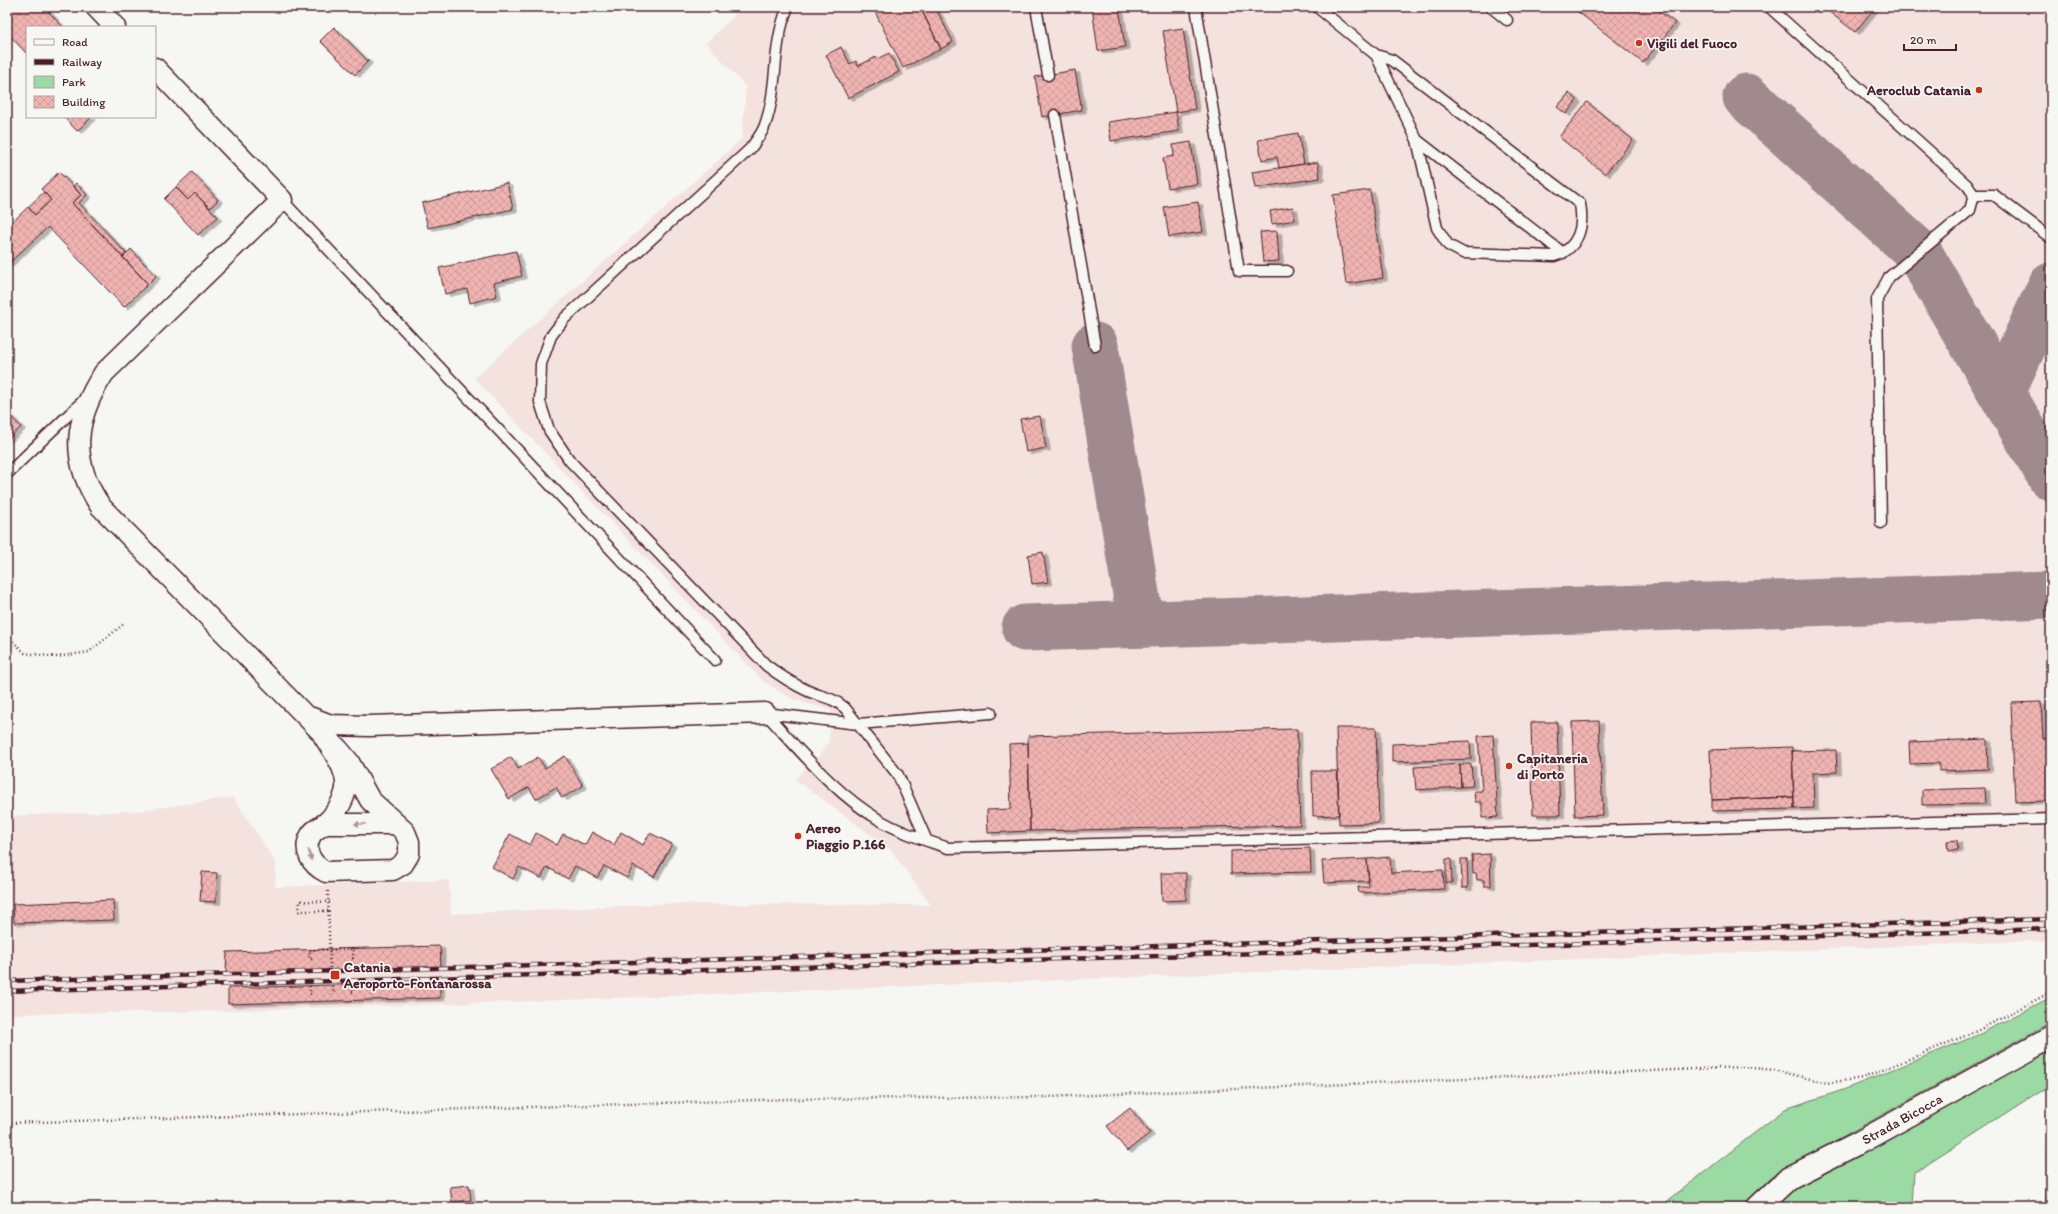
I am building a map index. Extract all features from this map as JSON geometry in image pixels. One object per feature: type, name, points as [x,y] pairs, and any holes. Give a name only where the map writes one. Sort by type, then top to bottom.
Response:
[{"type":"main road","name":"Strada Bicocca","points":[[1758,1207],[1789,1178],[1860,1142],[2051,1037]]},
{"type":"street","points":[[96,7],[114,26]]},
{"type":"street","points":[[156,69],[282,200],[104,373],[90,394],[79,436],[80,456],[84,477],[93,496],[101,508],[305,716],[349,762],[370,800],[405,832],[409,842],[409,854],[403,864],[393,870],[326,872],[318,868],[312,862],[308,853],[308,844],[311,835],[316,828],[324,824],[340,804],[345,793],[346,780],[341,765],[323,735]]},
{"type":"street","points":[[305,716],[331,725],[370,726],[765,713]]},
{"type":"street","points":[[324,824],[396,824]]},
{"type":"lane","points":[[788,7],[778,38],[773,97],[764,127],[750,149],[565,318],[551,336],[541,364],[540,402],[549,430],[570,462],[766,665],[784,678],[810,691],[835,699],[845,708],[898,775],[927,840]]},
{"type":"lane","points":[[1036,7],[1048,75]]},
{"type":"lane","points":[[1196,7],[1239,271],[1287,272]]},
{"type":"lane","points":[[1317,7],[1376,56],[1417,140],[1436,228],[1448,245],[1463,253],[1554,256],[1563,253],[1577,238],[1583,220],[1580,204],[1392,60],[1376,56]]},
{"type":"lane","points":[[1491,7],[1507,20]]},
{"type":"lane","points":[[1769,7],[1967,185],[1974,195],[1970,210],[1889,277],[1878,299],[1881,523]]},
{"type":"lane","points":[[1054,115],[1096,346]]},
{"type":"lane","points":[[1417,140],[1563,253]]},
{"type":"lane","points":[[1974,195],[1994,195],[2051,238]]},
{"type":"lane","points":[[282,200],[715,660]]},
{"type":"lane","points":[[7,474],[90,394]]},
{"type":"lane","points":[[765,713],[858,724],[991,713]]},
{"type":"lane","points":[[765,713],[841,793],[878,819],[948,848],[2051,820]]},
{"type":"path","points":[[7,636],[25,653],[56,657],[89,652],[125,623]]},
{"type":"path","points":[[330,911],[299,911],[300,901],[330,902],[331,958],[330,970]]},
{"type":"path","points":[[312,959],[310,959],[309,950],[330,949],[353,949],[353,958],[351,958]]},
{"type":"path","points":[[331,958],[336,958]]},
{"type":"path","points":[[352,992],[354,992],[353,985]]},
{"type":"path","points":[[310,986],[310,994],[313,993]]},
{"type":"path","points":[[332,986],[333,993],[337,993]]},
{"type":"path","points":[[7,1123],[790,1099],[1047,1097],[1743,1068],[1774,1070],[1827,1083],[1863,1078],[1978,1031],[2051,992]]},
{"type":"shaded area","points":[[743,7],[2051,7],[2051,940],[537,1001],[216,1011],[7,1014],[7,816],[138,811],[233,797],[276,863],[275,887],[449,880],[451,914],[664,904],[931,905],[890,849],[795,779],[819,756],[829,742],[831,710],[794,700],[763,681],[474,378],[742,139],[746,87],[706,43]]},
{"type":"green space","points":[[2051,997],[2051,1022],[1800,1160],[1770,1178],[1742,1207],[1660,1207],[1785,1109],[1843,1090],[1980,1034]]},
{"type":"green space","points":[[2051,1048],[2051,1084],[1914,1172],[1912,1207],[1775,1207],[1799,1185]]},
{"type":"building","points":[[7,7],[44,7],[62,26],[26,26],[26,53],[7,33]]},
{"type":"building","points":[[880,7],[920,7],[941,49],[903,68],[874,10]]},
{"type":"building","points":[[920,7],[935,7],[953,42],[941,49]]},
{"type":"building","points":[[1092,7],[1119,7],[1125,47],[1098,51]]},
{"type":"building","name":"Vigili del Fuoco","points":[[1572,7],[1654,7],[1675,23],[1643,63]]},
{"type":"building","points":[[1823,7],[1875,7],[1855,32]]},
{"type":"building","points":[[334,27],[368,61],[355,75],[320,41]]},
{"type":"building","points":[[1183,28],[1195,109],[1176,112],[1163,31]]},
{"type":"building","points":[[841,47],[850,64],[856,61],[858,66],[876,57],[877,59],[889,53],[899,72],[848,98],[826,55]]},
{"type":"building","points":[[1075,70],[1082,110],[1042,117],[1035,77]]},
{"type":"building","points":[[1569,93],[1577,100],[1566,114],[1557,107]]},
{"type":"building","points":[[1587,102],[1633,140],[1605,174],[1559,137]]},
{"type":"building","points":[[1176,112],[1179,131],[1111,141],[1108,122]]},
{"type":"building","points":[[65,118],[91,118],[77,131]]},
{"type":"building","points":[[1298,133],[1304,164],[1279,168],[1277,157],[1262,160],[1258,140]]},
{"type":"building","points":[[1191,142],[1197,184],[1168,188],[1163,158],[1174,156],[1173,145]]},
{"type":"building","points":[[1318,162],[1320,178],[1255,188],[1252,172]]},
{"type":"building","points":[[59,172],[81,195],[72,203],[148,284],[124,307],[48,227],[7,265],[7,227],[28,207],[35,215],[51,200],[41,189]]},
{"type":"building","points":[[192,172],[218,200],[210,208],[195,193],[188,200],[176,187]]},
{"type":"building","points":[[76,183],[87,195],[79,203],[126,253],[123,257],[72,203],[81,195],[73,186]]},
{"type":"building","points":[[507,183],[513,209],[428,228],[422,203]]},
{"type":"building","points":[[176,187],[188,200],[195,193],[218,217],[198,235],[164,199]]},
{"type":"building","points":[[1370,190],[1383,278],[1346,284],[1333,195]]},
{"type":"building","points":[[44,192],[51,200],[35,215],[28,207]]},
{"type":"building","points":[[1198,202],[1203,232],[1169,237],[1164,207]]},
{"type":"building","points":[[1293,207],[1295,220],[1272,224],[1270,211]]},
{"type":"building","points":[[1277,231],[1279,261],[1263,262],[1260,232]]},
{"type":"building","points":[[131,249],[156,276],[148,284],[123,257]]},
{"type":"building","points":[[516,251],[522,276],[494,283],[497,296],[470,303],[467,289],[445,294],[439,268]]},
{"type":"building","points":[[7,412],[21,427],[7,440]]},
{"type":"building","points":[[1040,416],[1046,448],[1026,452],[1020,419]]},
{"type":"building","points":[[1043,552],[1048,582],[1032,584],[1028,555]]},
{"type":"building","points":[[2041,702],[2043,739],[2051,739],[2051,801],[2015,802],[2011,703]]},
{"type":"building","points":[[1599,721],[1603,815],[1575,816],[1572,722]]},
{"type":"building","points":[[1531,722],[1557,722],[1560,815],[1533,815]]},
{"type":"building","points":[[1336,728],[1376,728],[1379,823],[1339,824]]},
{"type":"building","points":[[1297,729],[1300,825],[1030,831],[1028,736]]},
{"type":"building","points":[[1493,735],[1498,817],[1482,818],[1482,802],[1475,802],[1474,791],[1482,791],[1478,736]]},
{"type":"building","points":[[1987,739],[1988,769],[1939,771],[1939,763],[1910,764],[1909,742]]},
{"type":"building","points":[[1470,741],[1471,759],[1392,762],[1392,744]]},
{"type":"building","points":[[1028,743],[1030,831],[988,833],[987,810],[1011,809],[1009,744]]},
{"type":"building","points":[[1792,747],[1794,797],[1712,800],[1710,750]]},
{"type":"building","points":[[1836,750],[1837,772],[1813,773],[1814,808],[1794,809],[1792,751]]},
{"type":"building","points":[[565,756],[583,786],[562,798],[556,787],[536,799],[529,787],[509,799],[491,769],[511,757],[518,769],[538,757],[545,768]]},
{"type":"building","points":[[1460,764],[1461,787],[1416,790],[1414,767]]},
{"type":"building","points":[[1460,764],[1471,764],[1473,786],[1461,787]]},
{"type":"building","points":[[1312,771],[1338,771],[1339,815],[1313,816]]},
{"type":"building","points":[[1985,788],[1986,804],[1922,805],[1922,790]]},
{"type":"building","points":[[1794,797],[1794,809],[1712,811],[1712,800]]},
{"type":"building","points":[[592,832],[614,845],[621,832],[643,845],[650,833],[672,844],[654,877],[633,866],[627,878],[604,866],[597,878],[575,866],[568,879],[547,867],[541,878],[519,867],[513,879],[492,867],[510,834],[530,845],[536,833],[557,845],[563,834],[585,845]]},
{"type":"building","points":[[1957,840],[1958,850],[1948,851],[1947,841]]},
{"type":"building","points":[[1310,848],[1311,872],[1231,874],[1231,851]]},
{"type":"building","points":[[1490,854],[1491,886],[1484,886],[1484,880],[1477,880],[1476,873],[1473,874],[1472,855]]},
{"type":"building","points":[[1390,857],[1391,873],[1443,870],[1444,889],[1359,893],[1358,887],[1369,887],[1367,859]]},
{"type":"building","points":[[1367,859],[1369,881],[1324,883],[1322,861]]},
{"type":"building","points":[[1446,859],[1451,859],[1452,883],[1446,883]]},
{"type":"building","points":[[1461,859],[1467,859],[1468,888],[1462,888]]},
{"type":"building","points":[[202,872],[217,873],[216,902],[200,901]]},
{"type":"building","points":[[1161,873],[1186,873],[1186,900],[1162,901]]},
{"type":"building","points":[[113,900],[114,920],[14,923],[13,904]]},
{"type":"building","points":[[440,946],[441,967],[226,973],[227,952]]},
{"type":"building","points":[[440,982],[440,998],[228,1004],[228,988]]},
{"type":"building","points":[[1130,1108],[1150,1133],[1127,1151],[1107,1126]]},
{"type":"building","points":[[2047,1140],[2051,1140],[2051,1207],[2046,1207]]},
{"type":"building","points":[[469,1185],[471,1200],[452,1202],[450,1187]]},
{"type":"taxiway","points":[[1746,97],[1919,253],[2051,477]]},
{"type":"taxiway","points":[[2005,398],[2005,388],[2008,378],[2051,286]]},
{"type":"taxiway","points":[[1095,346],[1141,624]]},
{"type":"taxiway","points":[[1025,628],[2051,595]]},
{"type":"railway","points":[[7,981],[2051,919]]},
{"type":"railway","points":[[7,991],[2051,929]]},
{"type":"place","name":"Vigili del Fuoco","points":[[1639,43]]},
{"type":"place","name":"Aeroclub Catania","points":[[1979,90]]},
{"type":"place","name":"Capitaneria di Porto","points":[[1509,766]]},
{"type":"place","name":"Aereo Piaggio P.166","points":[[798,836]]},
{"type":"place","name":"Catania Aeroporto-Fontanarossa","points":[[335,975]]}]
